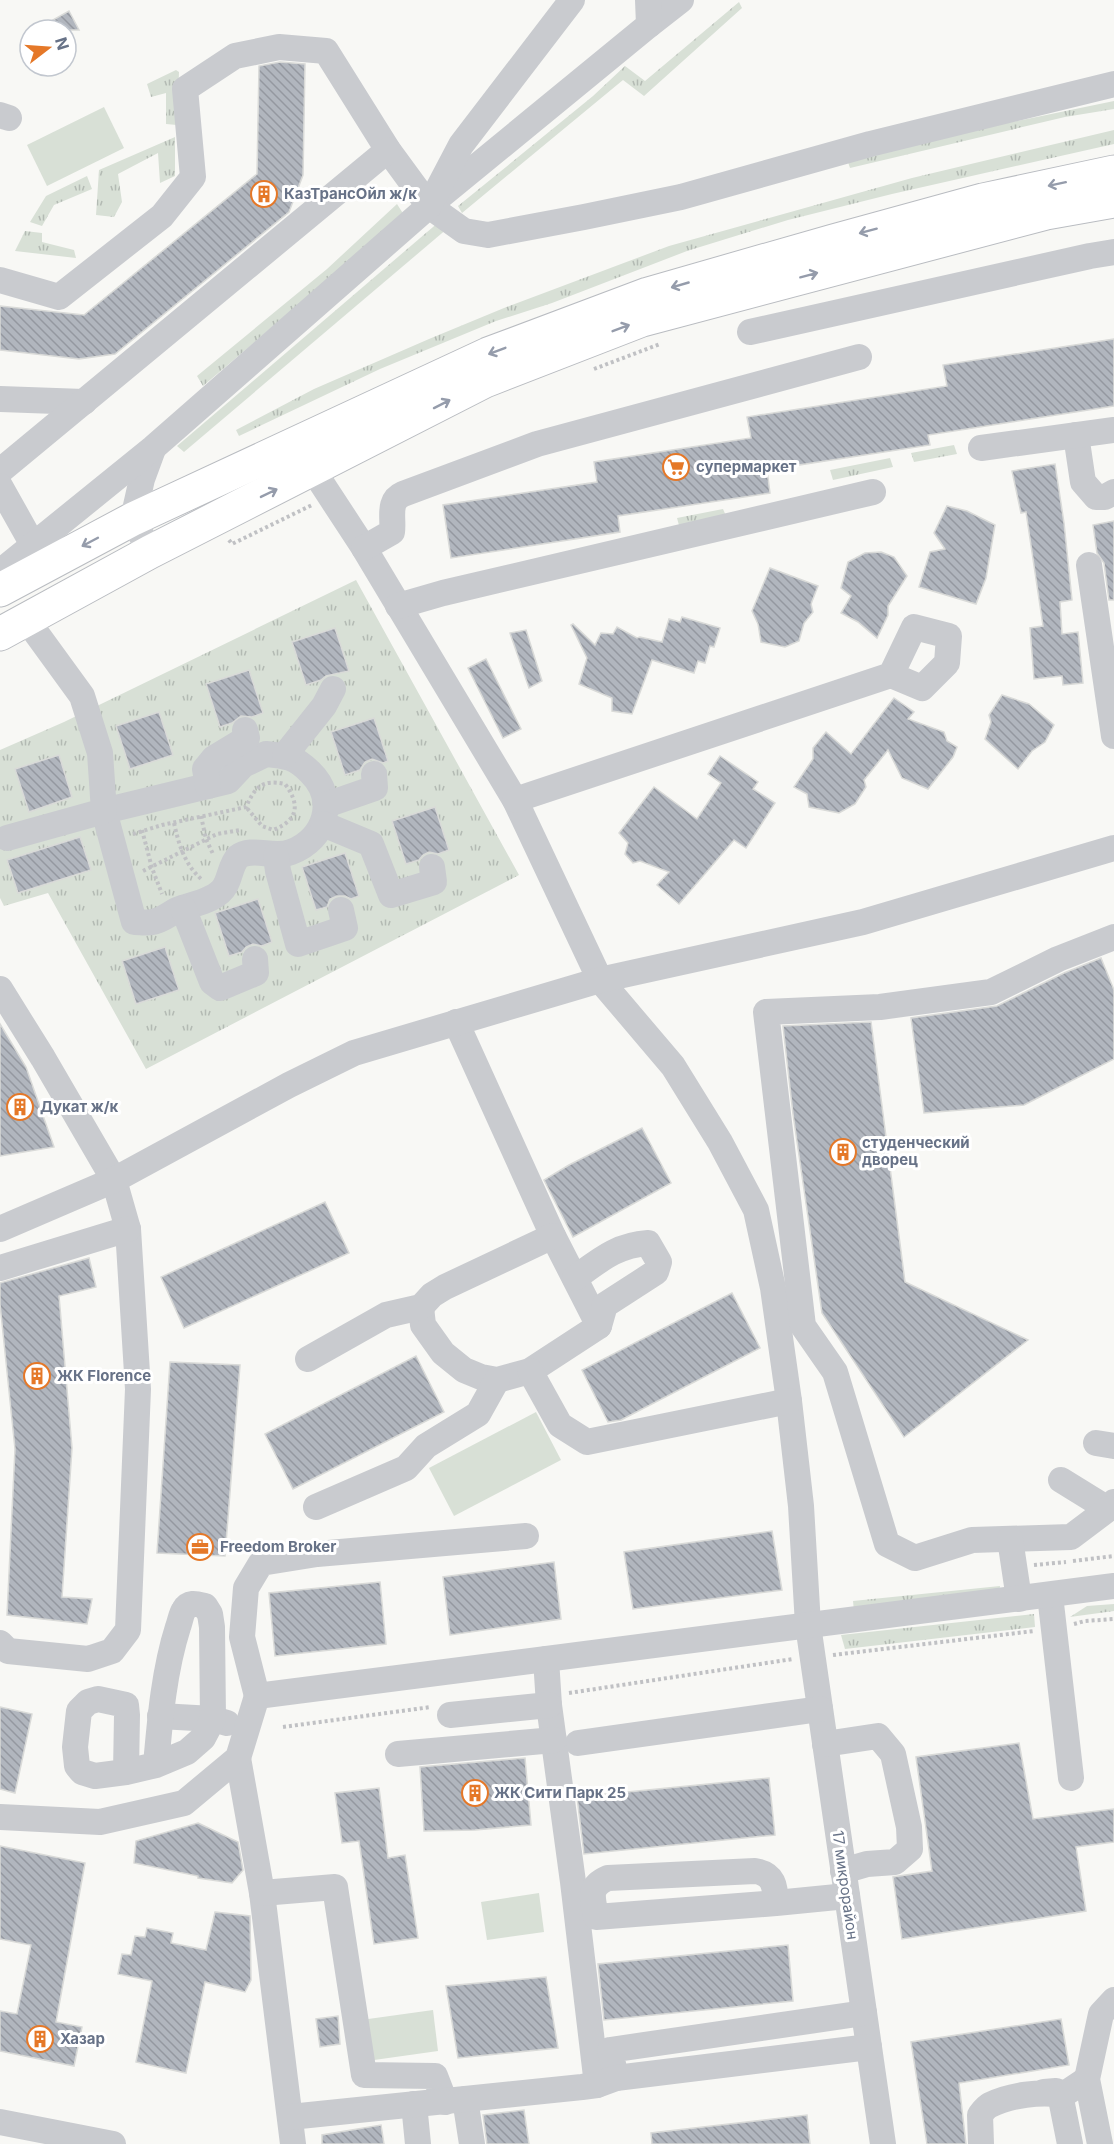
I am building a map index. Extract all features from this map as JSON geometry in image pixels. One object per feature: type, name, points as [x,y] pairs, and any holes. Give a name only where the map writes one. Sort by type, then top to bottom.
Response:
[{"type":"main road","points":[[0,590],[133,519],[488,354],[648,294],[971,203],[1114,172]]},
{"type":"main road","points":[[13,626],[216,519],[322,483],[485,381],[642,320],[1046,213],[1114,201]]},
{"type":"street","points":[[429,206],[461,145],[572,0]]},
{"type":"street","points":[[648,0],[649,25]]},
{"type":"street","points":[[0,572],[153,448],[429,206],[681,0]]},
{"type":"street","points":[[0,280],[59,297],[162,216],[194,177],[185,89],[235,56],[279,47],[326,51],[388,150],[429,206],[464,231],[488,235],[681,196],[870,144],[1114,84]]},
{"type":"street","points":[[0,471],[388,150]]},
{"type":"street","points":[[750,332],[1114,252]]},
{"type":"street","points":[[364,548],[392,532],[393,502],[396,497],[403,494],[537,444],[860,357]]},
{"type":"street","points":[[0,399],[84,402]]},
{"type":"street","points":[[981,448],[1114,430]]},
{"type":"street","points":[[1076,435],[1083,482],[1096,497],[1105,497],[1114,492]]},
{"type":"street","name":"17 микрорайон","points":[[299,441],[322,483],[364,548],[515,800],[600,980],[674,1066],[720,1142],[756,1210],[773,1288],[789,1401],[801,1506],[808,1626],[883,2144]]},
{"type":"street","points":[[150,552],[133,519],[142,478],[153,448]]},
{"type":"street","points":[[0,486],[33,544]]},
{"type":"street","points":[[398,606],[443,593],[873,492]]},
{"type":"street","points":[[1089,565],[1114,736]]},
{"type":"street","points":[[7,838],[104,811],[134,804],[162,789],[202,788],[228,781],[243,765],[266,754],[285,755],[300,763],[318,780],[327,801],[325,814],[308,843],[291,853],[276,856],[249,851],[237,858],[225,888],[205,901],[154,922],[134,922],[104,811],[100,753],[82,696],[13,626]]},
{"type":"street","points":[[515,800],[891,675]]},
{"type":"street","points":[[285,755],[324,706],[333,689]]},
{"type":"street","points":[[202,788],[205,769],[213,758],[247,738],[245,730]]},
{"type":"street","points":[[325,814],[375,788],[374,774]]},
{"type":"street","points":[[325,814],[371,844],[391,895],[434,882],[432,867]]},
{"type":"street","points":[[0,1229],[114,1180],[289,1085],[354,1053],[600,980],[863,922],[1114,848]]},
{"type":"street","points":[[276,856],[298,944],[345,928],[341,910]]},
{"type":"street","points":[[177,911],[212,982],[220,988],[256,973],[255,959]]},
{"type":"street","points":[[1061,1480],[1111,1506],[1071,1537],[972,1540],[915,1558],[887,1544],[835,1372],[803,1326],[766,1012],[880,1007],[991,992],[1058,959],[1114,937]]},
{"type":"street","points":[[0,989],[114,1180],[128,1229],[138,1389],[128,1630],[112,1651],[88,1659],[8,1651],[0,1643]]},
{"type":"street","points":[[456,1022],[553,1236],[599,1326]]},
{"type":"street","points":[[0,1268],[128,1229]]},
{"type":"street","points":[[308,1359],[386,1315],[421,1308],[432,1295],[445,1287],[553,1236]]},
{"type":"street","points":[[421,1308],[423,1325],[444,1353],[464,1370],[497,1380],[530,1371],[599,1326],[605,1305],[656,1272],[659,1262],[648,1243],[630,1244],[610,1253],[575,1278]]},
{"type":"street","points":[[530,1371],[560,1425],[586,1442],[789,1401]]},
{"type":"street","points":[[316,1507],[406,1468],[426,1446],[478,1414],[497,1380]]},
{"type":"street","points":[[293,2144],[262,1893],[238,1758],[257,1696],[242,1637],[246,1588],[261,1563],[316,1554],[526,1536]]},
{"type":"street","points":[[1010,1539],[1019,1599]]},
{"type":"street","points":[[257,1696],[1114,1587]]},
{"type":"street","points":[[1050,1594],[1071,1778]]},
{"type":"street","points":[[126,1773],[156,1765],[187,1752],[203,1738],[213,1719],[210,1614],[205,1606],[196,1603],[184,1609],[171,1648],[160,1716],[156,1765]]},
{"type":"street","points":[[546,1659],[566,1742],[607,2081]]},
{"type":"street","points":[[442,1711],[557,1699]]},
{"type":"street","points":[[398,1754],[566,1742],[820,1709]]},
{"type":"street","points":[[160,1716],[213,1719],[248,1727]]},
{"type":"street","points":[[825,1744],[878,1736],[893,1754],[909,1827],[910,1849],[895,1862],[867,1864],[843,1870]]},
{"type":"street","points":[[0,1817],[100,1822],[184,1803],[238,1758]]},
{"type":"street","points":[[776,1903],[776,1888],[771,1877],[754,1871],[608,1878],[594,1887],[596,1917],[776,1903],[847,1896]]},
{"type":"street","points":[[262,1893],[336,1887],[364,2075],[435,2076],[455,2100],[472,2144]]},
{"type":"street","points":[[1100,2144],[1087,2079],[1101,2014],[1114,2000]]},
{"type":"street","points":[[607,2081],[610,2050],[864,2013]]},
{"type":"street","points":[[290,2116],[455,2100],[869,2047]]},
{"type":"street","points":[[981,2144],[980,2115],[988,2105],[1041,2094],[1063,2095],[1087,2079]]},
{"type":"street","points":[[1041,2094],[1061,2099],[1070,2144]]},
{"type":"street","points":[[414,2104],[418,2144]]},
{"type":"street","points":[[0,2122],[113,2144]]},
{"type":"path","points":[[588,371],[663,343]]},
{"type":"path","points":[[216,519],[232,544],[322,483]]},
{"type":"path","points":[[272,781],[286,786],[293,796],[296,807],[291,819],[284,826],[273,830],[262,826],[246,807],[260,785],[272,781]]},
{"type":"path","points":[[202,788],[202,816],[206,839],[215,858],[231,872]]},
{"type":"path","points":[[162,789],[181,852],[198,877],[217,893]]},
{"type":"path","points":[[134,804],[152,868],[177,911]]},
{"type":"path","points":[[112,840],[246,807]]},
{"type":"path","points":[[122,877],[152,868],[217,834],[262,826]]},
{"type":"path","points":[[1064,1627],[1085,1621],[1114,1618]]},
{"type":"path","points":[[829,1655],[1042,1630]]},
{"type":"path","points":[[557,1699],[793,1659]]},
{"type":"path","points":[[283,1727],[442,1711]]},
{"type":"green space","points":[[739,2],[742,8],[644,96],[623,80],[462,213],[458,206],[593,96],[625,66],[645,81]]},
{"type":"green space","points":[[176,70],[179,72],[177,125],[166,124],[166,93],[151,97],[147,84]]},
{"type":"green space","points":[[1114,101],[1114,109],[1065,117],[850,168],[848,162],[968,131]]},
{"type":"green space","points":[[104,107],[124,148],[47,186],[27,145]]},
{"type":"green space","points":[[1114,130],[1114,144],[788,220],[687,251],[552,303],[496,321],[380,369],[239,436],[236,430],[314,389],[429,339],[504,308],[669,246],[912,178]]},
{"type":"green space","points":[[175,137],[175,176],[160,183],[158,153],[118,174],[122,202],[114,217],[96,215],[99,170]]},
{"type":"green space","points":[[87,176],[92,189],[54,205],[42,226],[30,222],[46,196]]},
{"type":"green space","points":[[397,204],[404,215],[203,386],[197,376],[327,269]]},
{"type":"green space","points":[[440,221],[448,228],[184,452],[177,446]]},
{"type":"green space","points":[[25,231],[42,233],[42,242],[74,250],[76,258],[15,251]]},
{"type":"green space","points":[[954,445],[957,454],[914,462],[911,453]]},
{"type":"green space","points":[[890,458],[893,467],[833,480],[830,470]]},
{"type":"green space","points":[[723,509],[727,518],[680,529],[677,518]]},
{"type":"green space","points":[[356,580],[519,875],[146,1069],[48,893],[4,906],[0,898],[0,750],[64,722]]},
{"type":"green space","points":[[536,1412],[561,1460],[454,1516],[429,1468]]},
{"type":"green space","points":[[1000,1586],[999,1593],[854,1611],[853,1601]]},
{"type":"green space","points":[[1114,1604],[1114,1611],[1070,1617],[1087,1606]]},
{"type":"green space","points":[[1034,1614],[1035,1627],[845,1649],[841,1635]]},
{"type":"green space","points":[[539,1893],[544,1932],[487,1940],[481,1902]]},
{"type":"green space","points":[[433,2010],[438,2051],[367,2061],[361,2020]]},
{"type":"building","points":[[69,11],[73,18],[56,18]]},
{"type":"building","name":"КазТрансОйл ж/к","points":[[280,62],[305,64],[303,175],[289,212],[115,354],[79,359],[0,350],[0,306],[84,315],[257,174],[259,66]]},
{"type":"building","points":[[1114,339],[1114,406],[928,435],[930,445],[767,470],[770,493],[618,516],[620,532],[451,558],[443,505],[597,482],[594,462],[751,438],[747,417],[947,386],[943,365]]},
{"type":"building","points":[[1055,464],[1072,600],[1060,602],[1062,634],[1078,632],[1083,683],[1063,685],[1062,676],[1034,679],[1030,628],[1043,626],[1026,512],[1021,513],[1012,471]]},
{"type":"building","points":[[947,506],[967,511],[995,525],[986,578],[976,604],[919,587],[930,552],[945,549],[934,533]]},
{"type":"building","points":[[1114,521],[1114,600],[1109,600],[1104,563],[1097,553],[1093,525]]},
{"type":"building","points":[[881,552],[894,557],[907,576],[888,606],[888,615],[877,638],[858,622],[841,613],[851,596],[841,588],[848,562],[865,553]]},
{"type":"building","points":[[770,568],[818,586],[811,604],[813,612],[804,623],[799,641],[785,647],[761,642],[758,624],[752,611]]},
{"type":"building","points":[[682,617],[720,628],[714,647],[710,646],[705,663],[698,661],[694,673],[652,660],[632,714],[612,711],[612,698],[579,684],[587,658],[571,625],[573,624],[595,645],[601,633],[613,634],[617,627],[637,638],[662,642],[669,619],[680,622]]},
{"type":"building","points":[[335,628],[349,671],[326,676],[306,685],[292,642]]},
{"type":"building","points":[[526,630],[542,681],[529,688],[510,633]]},
{"type":"building","points":[[486,659],[521,729],[503,738],[468,668]]},
{"type":"building","points":[[249,670],[263,713],[252,717],[241,716],[232,723],[220,727],[206,684]]},
{"type":"building","points":[[1002,695],[1029,704],[1054,725],[1045,742],[1032,751],[1018,769],[985,739],[991,722],[989,715]]},
{"type":"building","points":[[894,698],[914,712],[908,719],[944,732],[947,741],[957,747],[953,757],[928,789],[902,778],[888,750],[864,780],[866,787],[855,804],[839,813],[809,807],[807,794],[794,787],[813,759],[813,748],[826,732],[851,754]]},
{"type":"building","points":[[159,712],[173,755],[130,769],[116,726]]},
{"type":"building","points":[[374,718],[388,761],[383,763],[372,759],[365,762],[360,770],[345,775],[331,732]]},
{"type":"building","points":[[59,755],[72,797],[29,812],[15,769]]},
{"type":"building","points":[[720,756],[758,782],[753,789],[775,803],[746,848],[734,840],[679,904],[657,885],[669,872],[640,861],[633,863],[625,854],[628,843],[619,833],[654,787],[697,819],[721,783],[708,774]]},
{"type":"building","points":[[435,807],[449,850],[438,854],[429,852],[419,860],[406,864],[392,821]]},
{"type":"building","points":[[80,837],[91,870],[18,893],[7,860]]},
{"type":"building","points":[[345,853],[359,896],[351,899],[337,896],[330,899],[327,907],[316,910],[302,867]]},
{"type":"building","points":[[258,899],[272,942],[262,946],[253,944],[242,952],[229,956],[215,913]]},
{"type":"building","points":[[165,947],[179,990],[136,1004],[122,961]]},
{"type":"building","points":[[1101,958],[1114,990],[1114,1059],[1024,1105],[924,1113],[911,1018],[997,1006],[1064,973]]},
{"type":"building","name":"студенческий дворец","points":[[871,1022],[905,1282],[1028,1340],[904,1437],[822,1313],[793,1114],[783,1026]]},
{"type":"building","name":"Дукат ж/к","points":[[0,1024],[26,1067],[54,1147],[0,1156]]},
{"type":"building","points":[[642,1128],[671,1183],[573,1237],[544,1180]]},
{"type":"building","points":[[325,1202],[349,1253],[184,1328],[161,1277]]},
{"type":"building","name":"ЖК Florence","points":[[89,1258],[96,1287],[59,1296],[72,1448],[62,1597],[92,1599],[87,1624],[7,1615],[15,1449],[0,1304],[0,1283]]},
{"type":"building","points":[[732,1293],[760,1348],[621,1420],[608,1422],[582,1370]]},
{"type":"building","points":[[416,1356],[444,1412],[293,1489],[265,1434]]},
{"type":"building","points":[[170,1362],[240,1365],[225,1556],[157,1553]]},
{"type":"building","points":[[772,1531],[782,1590],[633,1609],[624,1552]]},
{"type":"building","points":[[554,1562],[561,1619],[450,1635],[443,1577]]},
{"type":"building","points":[[380,1582],[386,1644],[275,1656],[269,1593]]},
{"type":"building","points":[[0,1707],[32,1714],[15,1793],[0,1789]]},
{"type":"building","points":[[1019,1743],[1033,1819],[1114,1809],[1114,1842],[1076,1847],[1086,1911],[902,1939],[893,1877],[932,1871],[916,1757]]},
{"type":"building","name":"ЖК Сити Парк 25","points":[[525,1758],[531,1825],[475,1830],[424,1831],[420,1767]]},
{"type":"building","points":[[769,1778],[775,1835],[584,1854],[577,1797]]},
{"type":"building","points":[[379,1788],[388,1858],[405,1855],[418,1938],[374,1944],[359,1841],[342,1843],[335,1793]]},
{"type":"building","points":[[198,1823],[238,1842],[243,1870],[232,1883],[198,1878],[198,1876],[134,1863],[136,1841]]},
{"type":"building","points":[[0,1846],[85,1863],[56,2022],[82,2027],[74,2066],[0,2051],[0,2011],[17,2014],[31,1945],[0,1939]]},
{"type":"building","points":[[215,1912],[250,1916],[251,1980],[245,1992],[205,1982],[186,2073],[136,2062],[152,1981],[118,1974],[122,1954],[131,1955],[135,1936],[145,1937],[147,1928],[173,1933],[171,1943],[206,1950]]},
{"type":"building","points":[[788,1945],[793,2001],[604,2020],[598,1964]]},
{"type":"building","points":[[546,1977],[558,2048],[458,2058],[446,1986]]},
{"type":"building","points":[[338,2016],[340,2044],[320,2047],[316,2019]]},
{"type":"building","points":[[1061,2019],[1069,2065],[959,2083],[966,2144],[927,2144],[911,2042]]},
{"type":"building","points":[[524,2110],[529,2144],[487,2144],[483,2115]]},
{"type":"building","points":[[807,2115],[810,2144],[652,2144],[651,2133]]},
{"type":"building","points":[[381,2125],[384,2144],[322,2144],[322,2135]]},
{"type":"place","name":"КазТрансОйл ж/к","points":[[264,194]]},
{"type":"place","name":"супермаркет","points":[[676,467]]},
{"type":"place","name":"Дукат ж/к","points":[[20,1107]]},
{"type":"place","name":"студенческий дворец","points":[[843,1152]]},
{"type":"place","name":"ЖК Florence","points":[[37,1376]]},
{"type":"place","name":"Freedom Broker","points":[[200,1547]]},
{"type":"place","name":"ЖК Сити Парк 25","points":[[475,1793]]},
{"type":"place","name":"Хазар","points":[[40,2039]]}]
